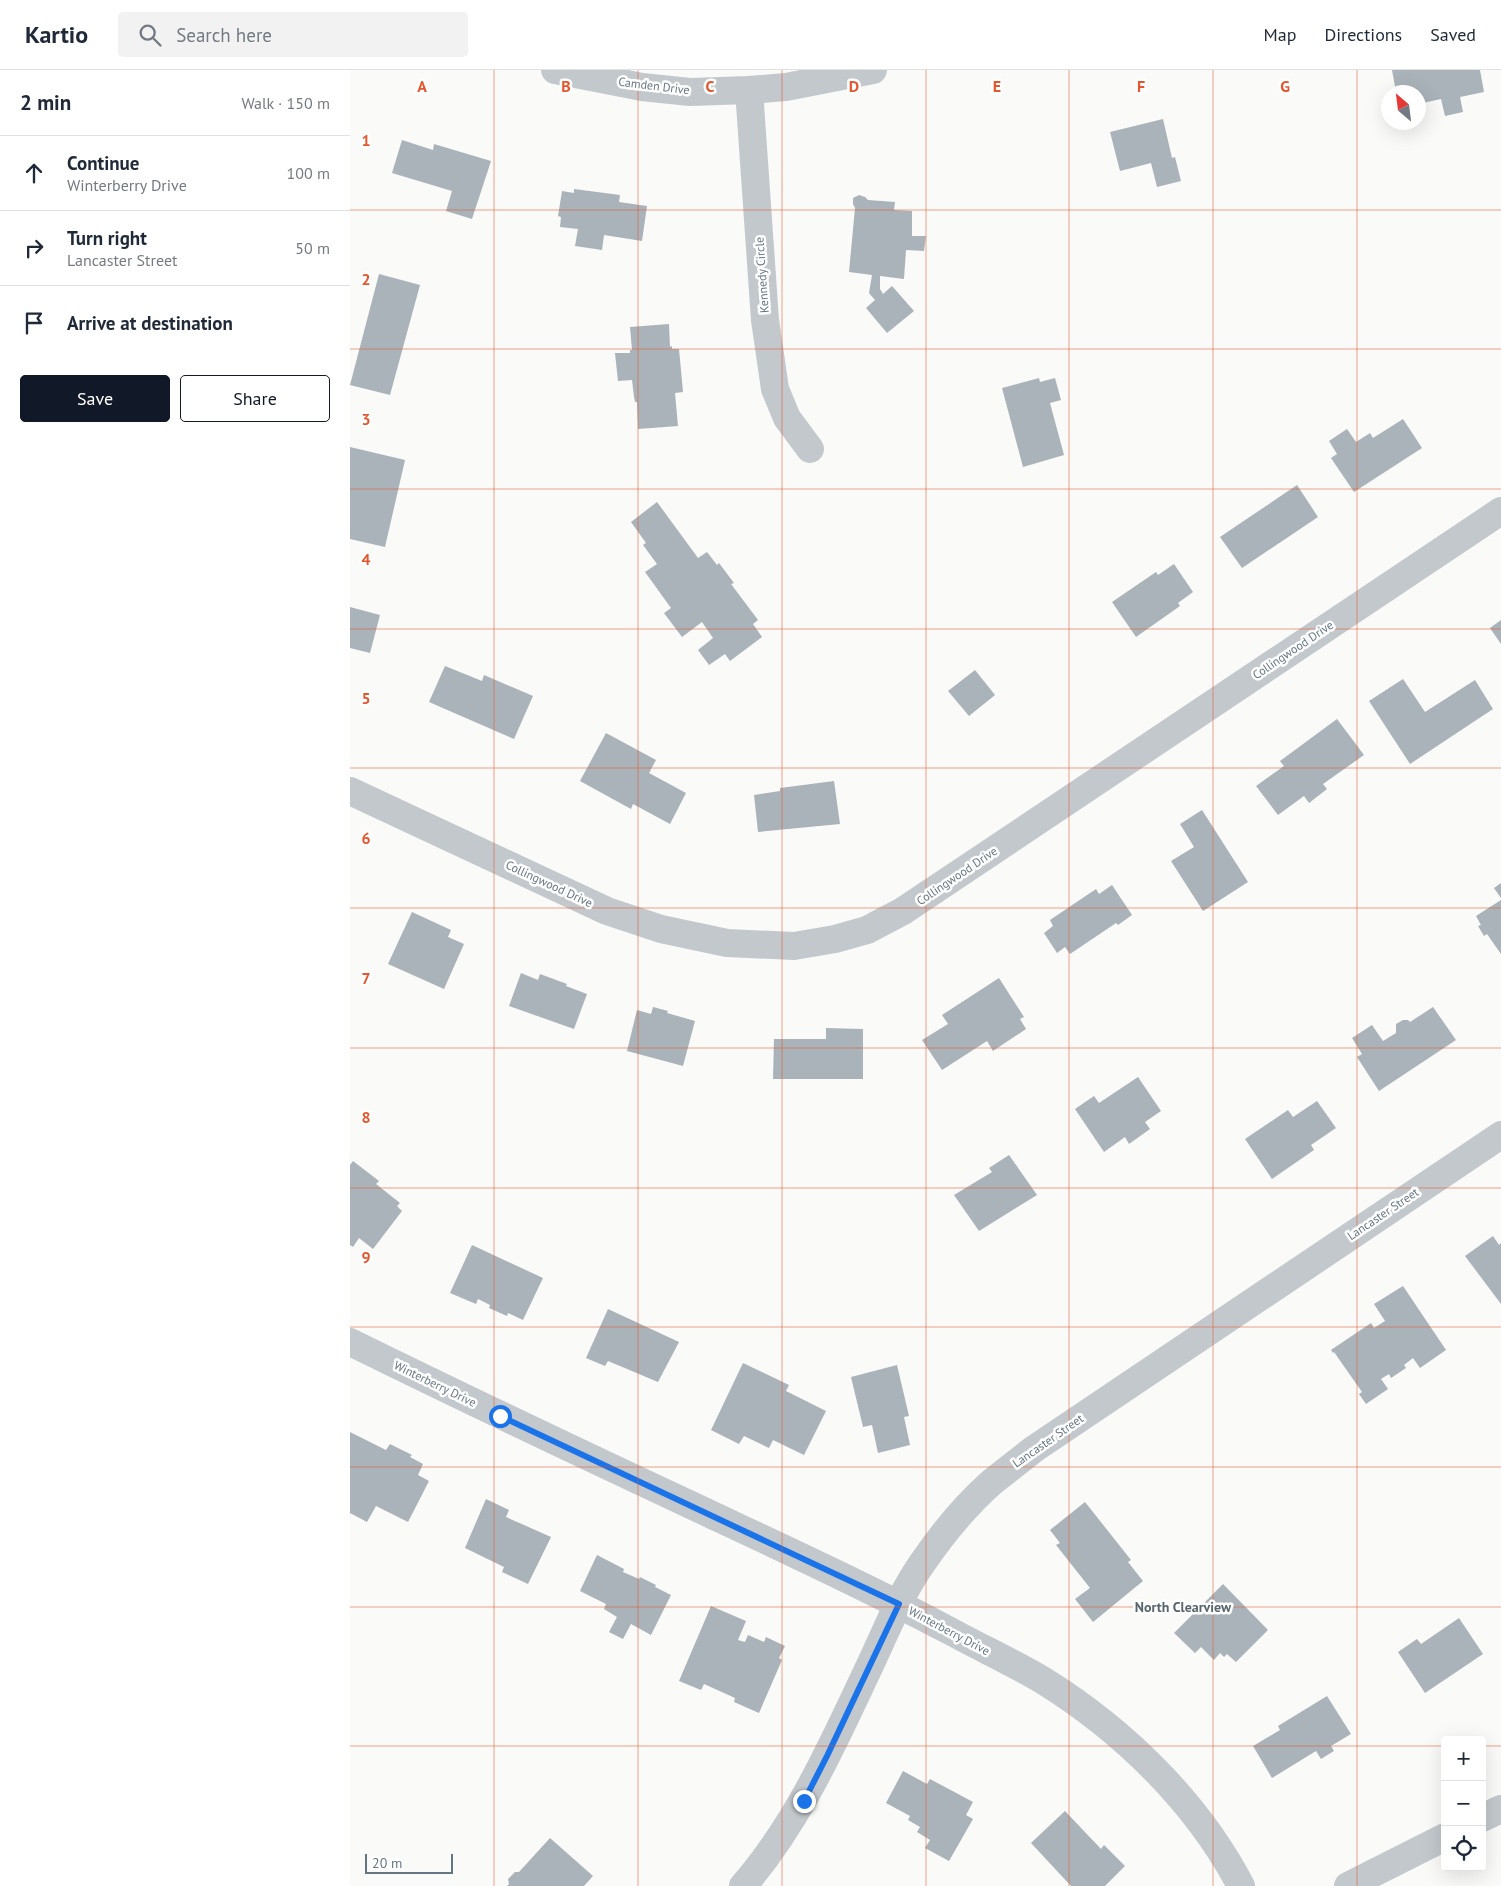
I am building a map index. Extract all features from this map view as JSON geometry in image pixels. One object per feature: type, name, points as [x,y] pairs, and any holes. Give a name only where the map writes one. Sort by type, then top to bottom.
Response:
[{"type":"street","name":"Camden Drive","points":[[555,70],[642,87],[690,92],[786,87],[873,70]]},
{"type":"street","name":"Kennedy Circle","points":[[748,90],[765,320],[775,389],[787,418],[810,449]]},
{"type":"street","name":"Collingwood Drive","points":[[350,791],[607,912],[660,929],[727,943],[794,946],[835,939],[867,930],[903,911],[1501,511]]},
{"type":"street","name":"Lancaster Street","points":[[743,1886],[762,1864],[804,1801],[899,1604],[922,1563],[954,1520],[992,1482],[1050,1439],[1501,1135]]},
{"type":"street","name":"Winterberry Drive","points":[[350,1342],[500,1416],[899,1604],[1043,1681],[1095,1716],[1142,1756],[1192,1811],[1228,1862],[1241,1886]]},
{"type":"street","points":[[1486,1816],[1501,1809]]},
{"type":"street","points":[[1348,1886],[1441,1839]]},
{"type":"building","points":[[1392,70],[1480,70],[1484,92],[1460,97],[1463,112],[1445,116],[1441,99],[1426,102],[1426,85],[1395,85]]},
{"type":"building","points":[[1163,119],[1172,158],[1175,157],[1181,181],[1157,187],[1151,163],[1120,171],[1110,132]]},
{"type":"building","points":[[402,140],[433,150],[434,144],[491,161],[472,219],[446,211],[452,191],[392,173]]},
{"type":"building","points":[[574,189],[620,195],[619,202],[647,206],[642,241],[604,235],[602,250],[575,246],[578,229],[560,227],[561,217],[558,216],[562,191],[574,193]]},
{"type":"building","points":[[859,195],[868,200],[895,202],[894,210],[912,211],[912,236],[926,236],[924,251],[906,250],[904,279],[880,276],[880,289],[883,294],[892,286],[914,311],[887,333],[866,308],[875,300],[869,293],[872,275],[849,272],[855,208],[853,198]]},
{"type":"building","points":[[379,274],[420,285],[390,395],[350,385]]},
{"type":"building","points":[[669,324],[670,347],[672,346],[672,349],[679,349],[683,392],[675,393],[678,426],[638,429],[637,402],[635,402],[632,380],[618,381],[615,353],[630,353],[630,350],[632,350],[630,327]]},
{"type":"building","points":[[1039,378],[1040,382],[1055,378],[1061,400],[1050,403],[1064,455],[1023,467],[1002,388]]},
{"type":"building","points":[[1403,419],[1422,448],[1354,492],[1331,458],[1337,454],[1329,441],[1347,429],[1356,442],[1370,433],[1373,438]]},
{"type":"building","points":[[350,447],[405,460],[385,547],[350,539]]},
{"type":"building","points":[[1297,485],[1318,517],[1242,568],[1220,537]]},
{"type":"building","points":[[657,502],[698,558],[707,552],[717,565],[719,563],[734,583],[731,584],[758,620],[753,624],[762,637],[730,661],[725,654],[709,665],[698,650],[713,638],[702,622],[682,637],[664,613],[671,608],[645,572],[657,564],[643,545],[646,543],[631,522]]},
{"type":"building","points":[[1174,564],[1193,592],[1178,603],[1180,606],[1136,637],[1112,602],[1156,572],[1158,575]]},
{"type":"building","points":[[350,607],[380,615],[370,653],[350,648]]},
{"type":"building","points":[[1501,620],[1501,644],[1490,628]]},
{"type":"building","points":[[445,666],[482,681],[484,675],[533,696],[514,739],[429,702]]},
{"type":"building","points":[[975,670],[995,695],[969,716],[948,691]]},
{"type":"building","points":[[1403,679],[1425,712],[1475,680],[1493,709],[1410,764],[1369,701]]},
{"type":"building","points":[[1337,719],[1364,755],[1323,784],[1327,789],[1309,803],[1304,796],[1278,815],[1256,786],[1284,766],[1280,761]]},
{"type":"building","points":[[606,733],[656,760],[649,773],[686,793],[670,824],[633,804],[631,809],[580,781]]},
{"type":"building","points":[[834,781],[840,824],[758,832],[754,795],[780,791],[780,788]]},
{"type":"building","points":[[1202,810],[1248,882],[1203,911],[1171,861],[1194,847],[1180,824]]},
{"type":"building","points":[[1501,883],[1501,898],[1494,888]]},
{"type":"building","points":[[1112,885],[1132,915],[1118,925],[1116,923],[1070,954],[1065,947],[1057,953],[1044,933],[1053,926],[1050,920],[1096,889],[1099,894]]},
{"type":"building","points":[[1501,900],[1501,954],[1487,934],[1484,936],[1478,926],[1481,925],[1476,916]]},
{"type":"building","points":[[412,912],[451,930],[448,937],[464,944],[444,989],[388,964]]},
{"type":"building","points":[[521,973],[538,980],[540,974],[587,994],[574,1029],[509,1006]]},
{"type":"building","points":[[999,978],[1024,1017],[1020,1019],[1026,1029],[993,1051],[987,1041],[942,1070],[922,1040],[948,1024],[942,1015]]},
{"type":"building","points":[[653,1007],[695,1021],[683,1066],[627,1051],[637,1010],[651,1014]]},
{"type":"building","points":[[1433,1007],[1456,1040],[1379,1091],[1357,1057],[1362,1054],[1352,1038],[1372,1025],[1383,1041],[1396,1033],[1396,1024],[1403,1020],[1410,1022]]},
{"type":"building","points":[[826,1028],[863,1029],[863,1079],[773,1079],[774,1039],[826,1039]]},
{"type":"building","points":[[1138,1077],[1161,1111],[1145,1122],[1150,1129],[1129,1144],[1125,1137],[1104,1152],[1075,1109],[1094,1096],[1099,1103]]},
{"type":"building","points":[[1317,1101],[1336,1128],[1311,1145],[1314,1150],[1272,1179],[1245,1139],[1288,1110],[1293,1117]]},
{"type":"building","points":[[1009,1155],[1037,1195],[979,1231],[954,1195],[992,1172],[989,1168]]},
{"type":"building","points":[[353,1161],[379,1181],[376,1184],[400,1203],[397,1206],[402,1211],[373,1249],[359,1238],[353,1247],[350,1245],[350,1165]]},
{"type":"building","points":[[1493,1236],[1499,1245],[1501,1243],[1501,1304],[1465,1256]]},
{"type":"building","points":[[472,1245],[543,1278],[523,1320],[508,1313],[507,1316],[489,1308],[490,1305],[478,1299],[476,1304],[450,1293]]},
{"type":"building","points":[[1403,1286],[1446,1350],[1420,1368],[1413,1358],[1404,1365],[1406,1368],[1391,1378],[1389,1374],[1381,1379],[1388,1389],[1366,1404],[1359,1394],[1362,1392],[1331,1350],[1371,1323],[1374,1328],[1385,1321],[1374,1304]]},
{"type":"building","points":[[608,1309],[679,1342],[658,1382],[608,1361],[605,1366],[586,1358]]},
{"type":"building","points":[[743,1363],[789,1385],[786,1391],[826,1411],[804,1455],[773,1440],[769,1448],[744,1436],[739,1444],[711,1430]]},
{"type":"building","points":[[897,1365],[909,1416],[904,1417],[910,1445],[878,1453],[872,1425],[863,1427],[851,1377]]},
{"type":"building","points":[[350,1432],[386,1450],[390,1444],[412,1455],[410,1457],[423,1464],[418,1475],[429,1481],[408,1522],[376,1506],[367,1522],[350,1513]]},
{"type":"building","points":[[486,1499],[509,1510],[506,1517],[551,1537],[528,1584],[502,1572],[504,1567],[465,1548]]},
{"type":"building","points":[[1085,1502],[1131,1560],[1128,1562],[1143,1581],[1093,1622],[1075,1599],[1090,1588],[1056,1545],[1060,1543],[1050,1530]]},
{"type":"building","points":[[597,1555],[624,1569],[623,1572],[639,1579],[640,1577],[671,1595],[651,1635],[631,1624],[623,1639],[609,1632],[617,1617],[604,1609],[606,1604],[580,1591]]},
{"type":"building","points":[[1223,1584],[1268,1630],[1236,1662],[1227,1654],[1224,1657],[1220,1653],[1214,1660],[1201,1647],[1195,1653],[1174,1633]]},
{"type":"building","points":[[711,1606],[746,1621],[738,1640],[745,1642],[748,1635],[764,1642],[766,1637],[785,1646],[779,1658],[782,1660],[759,1713],[734,1702],[735,1698],[704,1684],[701,1690],[679,1681]]},
{"type":"building","points":[[1459,1618],[1483,1654],[1425,1693],[1398,1652],[1417,1639],[1421,1644]]},
{"type":"building","points":[[1327,1696],[1351,1734],[1331,1746],[1334,1751],[1321,1759],[1316,1751],[1272,1778],[1253,1746],[1280,1730],[1278,1726]]},
{"type":"building","points":[[903,1771],[927,1784],[930,1779],[973,1802],[966,1815],[973,1819],[949,1861],[925,1848],[930,1840],[917,1832],[920,1827],[908,1820],[910,1816],[886,1803]]},
{"type":"building","points":[[1065,1811],[1101,1849],[1104,1845],[1125,1866],[1105,1886],[1071,1886],[1031,1843]]},
{"type":"building","points":[[550,1838],[593,1876],[584,1886],[507,1886],[509,1884],[508,1879],[515,1872],[519,1872]]},
{"type":"district","name":"North Clearview","points":[[1183,1607]]},
{"type":"route","points":[[500,1416],[899,1604],[804,1801]]}]
